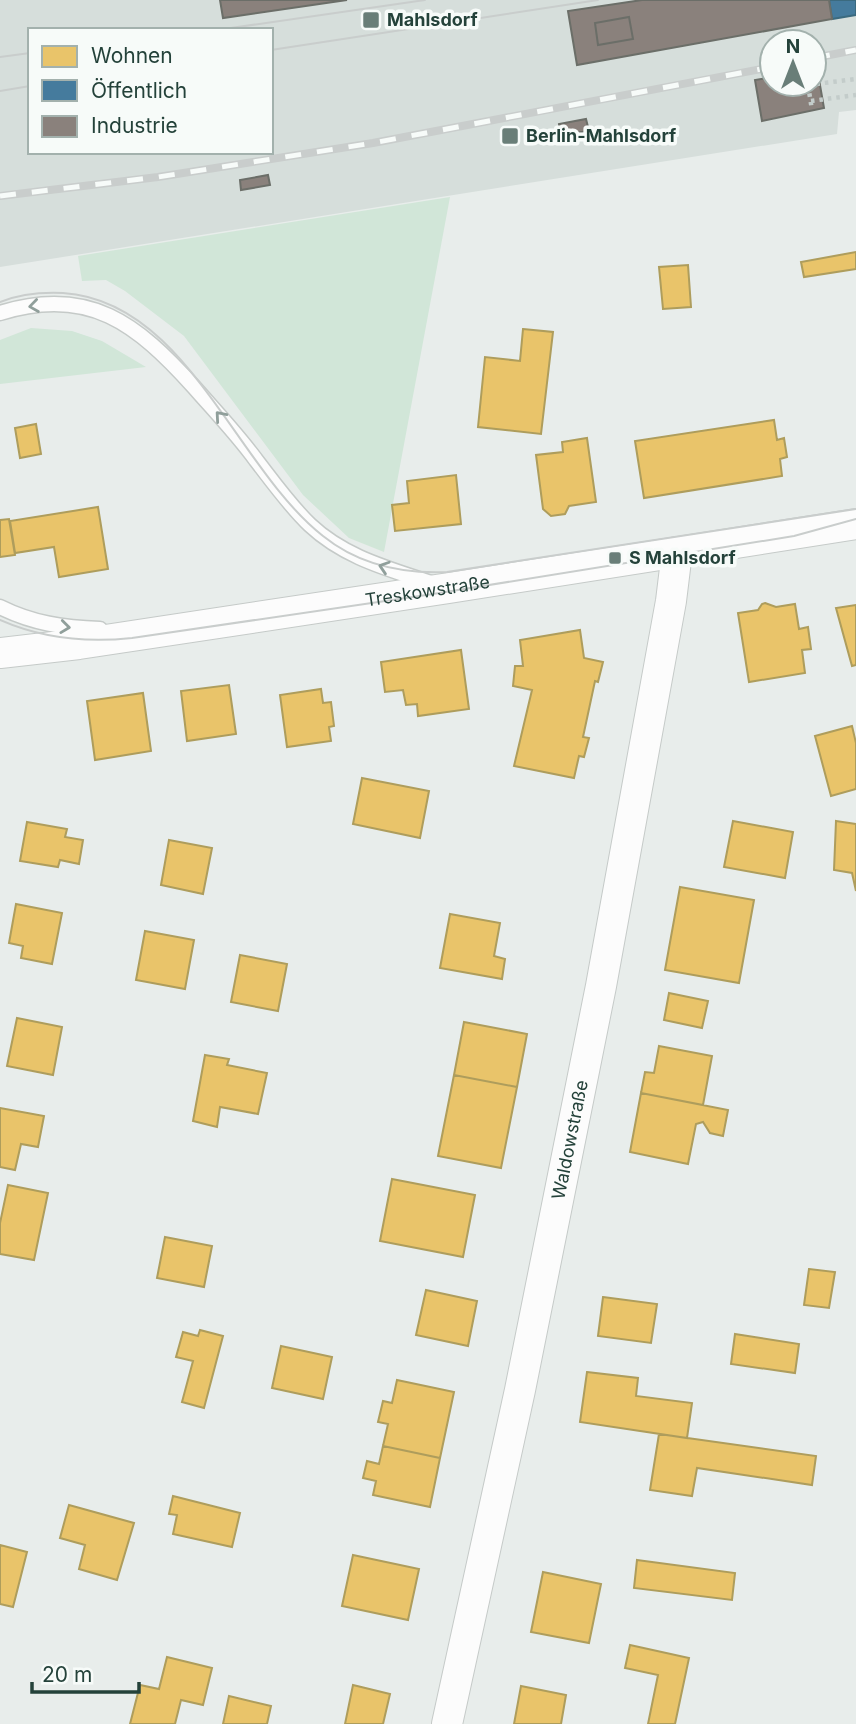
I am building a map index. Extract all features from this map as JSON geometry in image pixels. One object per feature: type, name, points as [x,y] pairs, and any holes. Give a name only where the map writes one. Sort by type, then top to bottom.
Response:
[{"type":"street","name":"Treskowstraße","points":[[0,653],[79,644],[856,524]]},
{"type":"street","name":"Waldowstraße","points":[[447,1724],[522,1377],[601,986],[671,601],[677,552]]},
{"type":"lane","points":[[0,313],[31,305],[58,304],[99,311],[125,324],[166,356],[242,441],[299,514],[325,538],[362,560],[449,588]]},
{"type":"lane","points":[[0,607],[37,622],[61,626],[99,629],[179,628]]},
{"type":"path","points":[[828,82],[856,79]]},
{"type":"path","points":[[810,101],[856,95]]},
{"type":"path","points":[[810,98],[812,110]]},
{"type":"shaded area","points":[[0,0],[856,0],[856,110],[839,112],[837,134],[0,267]]},
{"type":"green space","points":[[450,197],[384,552],[349,538],[303,495],[184,336],[125,291],[106,280],[82,281],[78,256]]},
{"type":"green space","points":[[31,328],[72,331],[102,341],[146,367],[0,384],[0,340]]},
{"type":"building: Wohnen","points":[[856,252],[856,269],[804,277],[801,262]]},
{"type":"building: Wohnen","points":[[688,265],[691,307],[663,309],[659,267]]},
{"type":"building: Wohnen","points":[[523,329],[553,332],[541,434],[478,427],[485,357],[520,361]]},
{"type":"building: Wohnen","points":[[774,420],[777,440],[784,438],[787,457],[780,459],[782,476],[644,498],[635,441]]},
{"type":"building: Wohnen","points":[[36,424],[41,454],[20,458],[15,428]]},
{"type":"building: Wohnen","points":[[587,438],[596,502],[569,506],[565,514],[551,516],[543,509],[536,455],[563,452],[562,442]]},
{"type":"building: Wohnen","points":[[456,475],[461,524],[395,531],[392,505],[409,503],[407,481]]},
{"type":"building: Wohnen","points":[[98,507],[108,569],[59,577],[54,547],[15,553],[10,521]]},
{"type":"building: Wohnen","points":[[9,519],[15,555],[0,557],[0,520]]},
{"type":"building: Wohnen","points":[[765,603],[776,607],[795,604],[799,629],[808,627],[811,649],[802,650],[805,673],[749,682],[738,613],[758,610]]},
{"type":"building: Wohnen","points":[[856,605],[856,665],[852,666],[836,608]]},
{"type":"building: Wohnen","points":[[580,630],[584,658],[603,662],[598,682],[595,681],[583,737],[589,738],[584,757],[579,756],[574,778],[514,766],[532,690],[513,686],[515,666],[523,666],[520,640]]},
{"type":"building: Wohnen","points":[[461,650],[469,709],[418,716],[417,704],[406,705],[403,690],[385,692],[381,662]]},
{"type":"building: Wohnen","points":[[229,685],[236,734],[187,741],[181,691]]},
{"type":"building: Wohnen","points":[[321,689],[323,703],[331,702],[334,726],[329,727],[331,741],[287,747],[280,695]]},
{"type":"building: Wohnen","points":[[143,693],[151,751],[95,760],[87,701]]},
{"type":"building: Wohnen","points":[[852,726],[856,743],[856,789],[831,796],[815,736]]},
{"type":"building: Wohnen","points":[[362,778],[429,791],[420,838],[353,824]]},
{"type":"building: Wohnen","points":[[733,821],[793,832],[785,878],[724,867]]},
{"type":"building: Wohnen","points":[[836,821],[856,824],[856,891],[852,873],[834,870]]},
{"type":"building: Wohnen","points":[[27,822],[67,829],[65,837],[83,840],[79,864],[60,860],[58,867],[20,861]]},
{"type":"building: Wohnen","points":[[169,840],[212,848],[203,894],[161,885]]},
{"type":"building: Wohnen","points":[[680,887],[754,900],[739,983],[665,970]]},
{"type":"building: Wohnen","points":[[16,904],[62,913],[52,964],[21,958],[23,946],[9,943]]},
{"type":"building: Wohnen","points":[[450,914],[500,923],[494,956],[505,959],[502,979],[440,968]]},
{"type":"building: Wohnen","points":[[145,931],[194,940],[185,989],[136,980]]},
{"type":"building: Wohnen","points":[[240,955],[287,964],[278,1011],[231,1002]]},
{"type":"building: Wohnen","points":[[669,993],[708,1001],[702,1028],[664,1020]]},
{"type":"building: Wohnen","points":[[17,1018],[62,1027],[53,1075],[7,1066]]},
{"type":"building: Wohnen","points":[[464,1022],[527,1034],[517,1087],[454,1075]]},
{"type":"building: Wohnen","points":[[659,1046],[712,1056],[703,1105],[641,1093],[645,1072],[654,1073]]},
{"type":"building: Wohnen","points":[[205,1055],[229,1059],[227,1065],[267,1073],[258,1114],[220,1107],[217,1127],[193,1121]]},
{"type":"building: Wohnen","points":[[454,1075],[517,1087],[501,1168],[438,1156]]},
{"type":"building: Wohnen","points":[[641,1093],[728,1110],[723,1136],[710,1133],[703,1122],[696,1124],[688,1164],[630,1152]]},
{"type":"building: Wohnen","points":[[0,1108],[44,1116],[38,1147],[21,1144],[15,1170],[0,1167]]},
{"type":"building: Wohnen","points":[[392,1179],[475,1195],[463,1257],[380,1241]]},
{"type":"building: Wohnen","points":[[8,1185],[48,1193],[34,1260],[0,1254],[0,1223]]},
{"type":"building: Wohnen","points":[[165,1237],[212,1246],[204,1287],[157,1278]]},
{"type":"building: Wohnen","points":[[809,1269],[835,1272],[829,1308],[804,1305]]},
{"type":"building: Wohnen","points":[[426,1290],[477,1301],[468,1346],[416,1335]]},
{"type":"building: Wohnen","points":[[603,1297],[657,1304],[651,1343],[598,1336]]},
{"type":"building: Wohnen","points":[[200,1330],[223,1336],[204,1408],[182,1402],[193,1361],[176,1357],[183,1332],[198,1336]]},
{"type":"building: Wohnen","points":[[735,1334],[799,1344],[795,1373],[731,1364]]},
{"type":"building: Wohnen","points":[[281,1346],[332,1357],[323,1399],[272,1388]]},
{"type":"building: Wohnen","points":[[587,1372],[638,1378],[636,1396],[692,1403],[687,1438],[580,1422]]},
{"type":"building: Wohnen","points":[[397,1380],[454,1392],[440,1458],[383,1446],[388,1424],[378,1422],[383,1401],[392,1403]]},
{"type":"building: Wohnen","points":[[659,1434],[816,1456],[812,1485],[697,1468],[692,1496],[650,1490]]},
{"type":"building: Wohnen","points":[[383,1446],[440,1458],[430,1507],[373,1495],[376,1481],[363,1478],[367,1461],[379,1464]]},
{"type":"building: Wohnen","points":[[173,1496],[240,1513],[232,1547],[173,1534],[177,1515],[169,1514]]},
{"type":"building: Wohnen","points":[[69,1505],[134,1523],[117,1580],[79,1569],[85,1545],[60,1538]]},
{"type":"building: Wohnen","points":[[0,1545],[27,1552],[13,1607],[0,1604]]},
{"type":"building: Wohnen","points":[[353,1555],[419,1569],[408,1620],[342,1606]]},
{"type":"building: Wohnen","points":[[637,1560],[735,1573],[732,1600],[634,1588]]},
{"type":"building: Wohnen","points":[[543,1572],[601,1584],[589,1643],[531,1632]]},
{"type":"building: Wohnen","points":[[630,1645],[689,1658],[675,1724],[648,1724],[658,1675],[625,1668]]},
{"type":"building: Wohnen","points":[[167,1657],[212,1668],[203,1705],[181,1700],[175,1724],[130,1724],[140,1685],[159,1689]]},
{"type":"building: Wohnen","points":[[353,1685],[390,1694],[383,1724],[345,1724]]},
{"type":"building: Wohnen","points":[[521,1686],[566,1695],[561,1724],[514,1724]]},
{"type":"building: Wohnen","points":[[229,1696],[271,1706],[267,1724],[223,1724]]},
{"type":"building: Öffentlich","points":[[829,0],[856,0],[856,15],[832,19]]},
{"type":"building: Industrie","points":[[220,0],[347,0],[223,18]]},
{"type":"building: Industrie","points":[[642,0],[829,0],[832,19],[782,28],[758,28],[758,32],[577,65],[568,11]]},
{"type":"building: Industrie","points":[[629,17],[633,39],[598,45],[595,23]]},
{"type":"building: Industrie","points":[[758,98],[822,98],[824,108],[762,121]]},
{"type":"building: Industrie","points":[[586,119],[589,131],[560,135],[559,124]]},
{"type":"building: Industrie","points":[[268,175],[270,185],[241,190],[240,180]]},
{"type":"tram line","points":[[231,28],[425,0]]},
{"type":"tram line","points":[[273,50],[598,0]]},
{"type":"tram line","points":[[0,57],[28,53]]},
{"type":"tram line","points":[[0,91],[28,86]]},
{"type":"tram line","points":[[0,302],[31,294],[63,293],[106,303],[144,325],[177,355],[292,506],[337,546],[381,566],[447,572],[856,509]]},
{"type":"tram line","points":[[0,620],[32,632],[65,638],[132,638],[433,594],[794,536],[856,519]]},
{"type":"railway","points":[[828,55],[856,50]]},
{"type":"railway","points":[[0,196],[158,177],[373,143],[758,70]]},
{"type":"place","name":"Mahlsdorf","points":[[371,20]]},
{"type":"place","name":"Berlin-Mahlsdorf","points":[[510,136]]},
{"type":"place","name":"S Mahlsdorf","points":[[615,558]]}]
